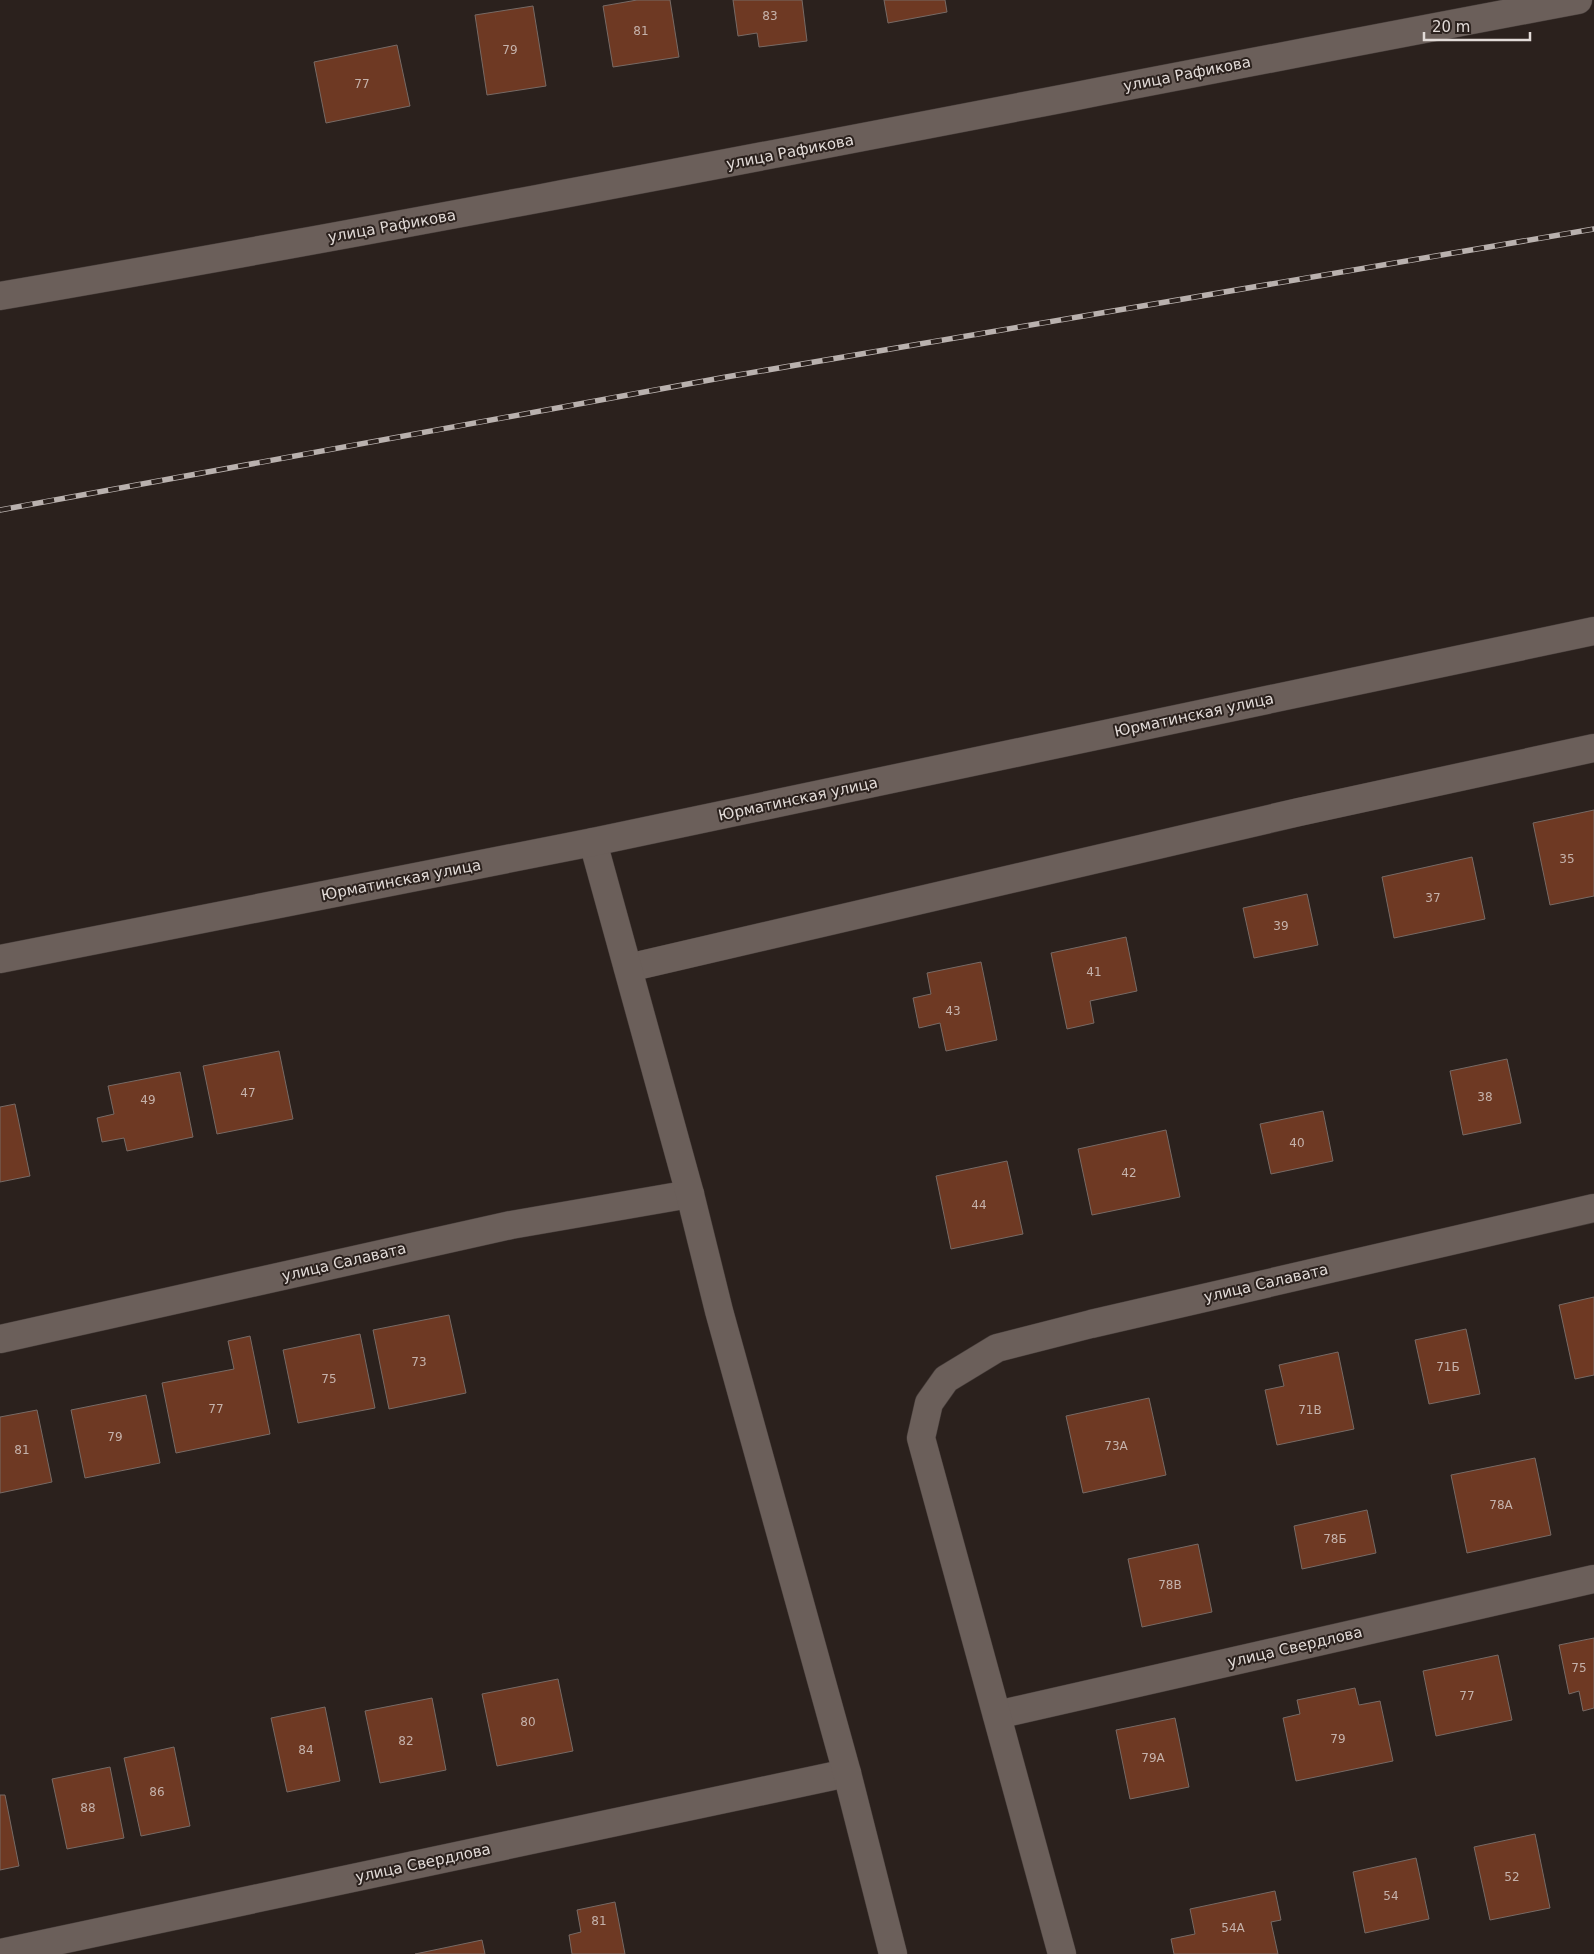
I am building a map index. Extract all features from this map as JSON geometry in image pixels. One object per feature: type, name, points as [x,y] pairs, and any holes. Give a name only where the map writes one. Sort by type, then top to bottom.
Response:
[{"type":"street","name":"улица Рафикова","points":[[0,296],[683,173],[1080,94],[1578,0]]},
{"type":"street","name":"Юрматинская улица","points":[[0,959],[593,842],[1594,631]]},
{"type":"street","points":[[628,968],[1299,812],[1594,748]]},
{"type":"street","points":[[593,842],[690,1194],[719,1311],[847,1773],[894,1954]]},
{"type":"street","name":"улица Салавата","points":[[0,1339],[511,1225],[690,1194]]},
{"type":"street","name":"улица Салавата","points":[[997,1715],[921,1438],[928,1403],[946,1379],[997,1348],[1091,1324],[1594,1208]]},
{"type":"street","name":"улица Свердлова","points":[[997,1715],[1594,1579]]},
{"type":"street","points":[[997,1715],[1062,1954]]},
{"type":"street","name":"улица Свердлова","points":[[0,1953],[847,1773]]},
{"type":"building","points":[[637,0],[670,0],[679,57],[613,67],[603,6]]},
{"type":"building","points":[[733,0],[802,0],[807,41],[759,47],[757,33],[738,36]]},
{"type":"building","points":[[884,0],[945,0],[947,12],[888,23]]},
{"type":"building","points":[[533,6],[546,86],[487,95],[475,15]]},
{"type":"building","points":[[397,45],[410,106],[326,123],[314,62]]},
{"type":"building","points":[[1594,810],[1594,896],[1550,905],[1533,823]]},
{"type":"building","points":[[1472,857],[1485,919],[1394,938],[1382,877]]},
{"type":"building","points":[[1307,894],[1318,945],[1254,958],[1243,908]]},
{"type":"building","points":[[1126,937],[1137,991],[1090,1001],[1094,1023],[1067,1029],[1051,953]]},
{"type":"building","points":[[981,962],[997,1040],[946,1051],[940,1023],[919,1028],[913,998],[931,994],[927,973]]},
{"type":"building","points":[[279,1051],[293,1119],[217,1134],[203,1066]]},
{"type":"building","points":[[1507,1059],[1521,1123],[1463,1135],[1450,1071]]},
{"type":"building","points":[[180,1072],[193,1137],[127,1151],[124,1138],[102,1142],[97,1118],[114,1114],[108,1086]]},
{"type":"building","points":[[15,1104],[30,1176],[0,1182],[0,1107]]},
{"type":"building","points":[[1323,1111],[1333,1161],[1271,1174],[1260,1124]]},
{"type":"building","points":[[1166,1130],[1180,1197],[1092,1215],[1078,1149]]},
{"type":"building","points":[[1007,1161],[1023,1234],[951,1249],[936,1176]]},
{"type":"building","points":[[1594,1297],[1594,1375],[1575,1379],[1559,1305]]},
{"type":"building","points":[[449,1315],[466,1393],[389,1409],[373,1330]]},
{"type":"building","points":[[1466,1329],[1480,1394],[1429,1404],[1415,1340]]},
{"type":"building","points":[[360,1334],[375,1408],[298,1423],[283,1350]]},
{"type":"building","points":[[250,1336],[270,1434],[176,1453],[162,1383],[234,1369],[228,1341]]},
{"type":"building","points":[[1338,1352],[1354,1429],[1277,1445],[1265,1390],[1284,1386],[1279,1365]]},
{"type":"building","points":[[146,1395],[160,1463],[85,1478],[71,1410]]},
{"type":"building","points":[[1149,1398],[1166,1475],[1083,1493],[1066,1416]]},
{"type":"building","points":[[37,1410],[52,1482],[0,1493],[0,1417]]},
{"type":"building","points":[[1535,1458],[1551,1535],[1467,1553],[1451,1475]]},
{"type":"building","points":[[1367,1510],[1376,1553],[1302,1569],[1294,1526]]},
{"type":"building","points":[[1198,1544],[1212,1612],[1142,1627],[1128,1559]]},
{"type":"building","points":[[1594,1638],[1594,1708],[1583,1711],[1579,1691],[1569,1694],[1559,1645]]},
{"type":"building","points":[[1498,1655],[1512,1720],[1436,1736],[1423,1671]]},
{"type":"building","points":[[558,1679],[573,1751],[497,1766],[482,1694]]},
{"type":"building","points":[[1355,1688],[1359,1705],[1380,1701],[1393,1761],[1296,1781],[1283,1718],[1300,1714],[1297,1700]]},
{"type":"building","points":[[432,1698],[446,1770],[380,1783],[365,1711]]},
{"type":"building","points":[[325,1707],[340,1781],[287,1792],[271,1718]]},
{"type":"building","points":[[1175,1718],[1189,1787],[1130,1799],[1116,1730]]},
{"type":"building","points":[[174,1747],[190,1826],[141,1836],[124,1758]]},
{"type":"building","points":[[110,1767],[124,1838],[67,1849],[52,1779]]},
{"type":"building","points":[[0,1795],[5,1795],[19,1866],[0,1870]]},
{"type":"building","points":[[1535,1834],[1550,1908],[1490,1920],[1474,1847]]},
{"type":"building","points":[[1416,1858],[1429,1919],[1365,1933],[1353,1872]]},
{"type":"building","points":[[1275,1891],[1281,1920],[1271,1922],[1278,1954],[1174,1954],[1171,1939],[1195,1934],[1190,1909]]},
{"type":"building","points":[[615,1902],[625,1954],[572,1954],[569,1935],[581,1932],[577,1910]]},
{"type":"building","points":[[482,1940],[485,1954],[415,1954]]},
{"type":"railway","points":[[0,510],[726,377],[1594,229]]}]
